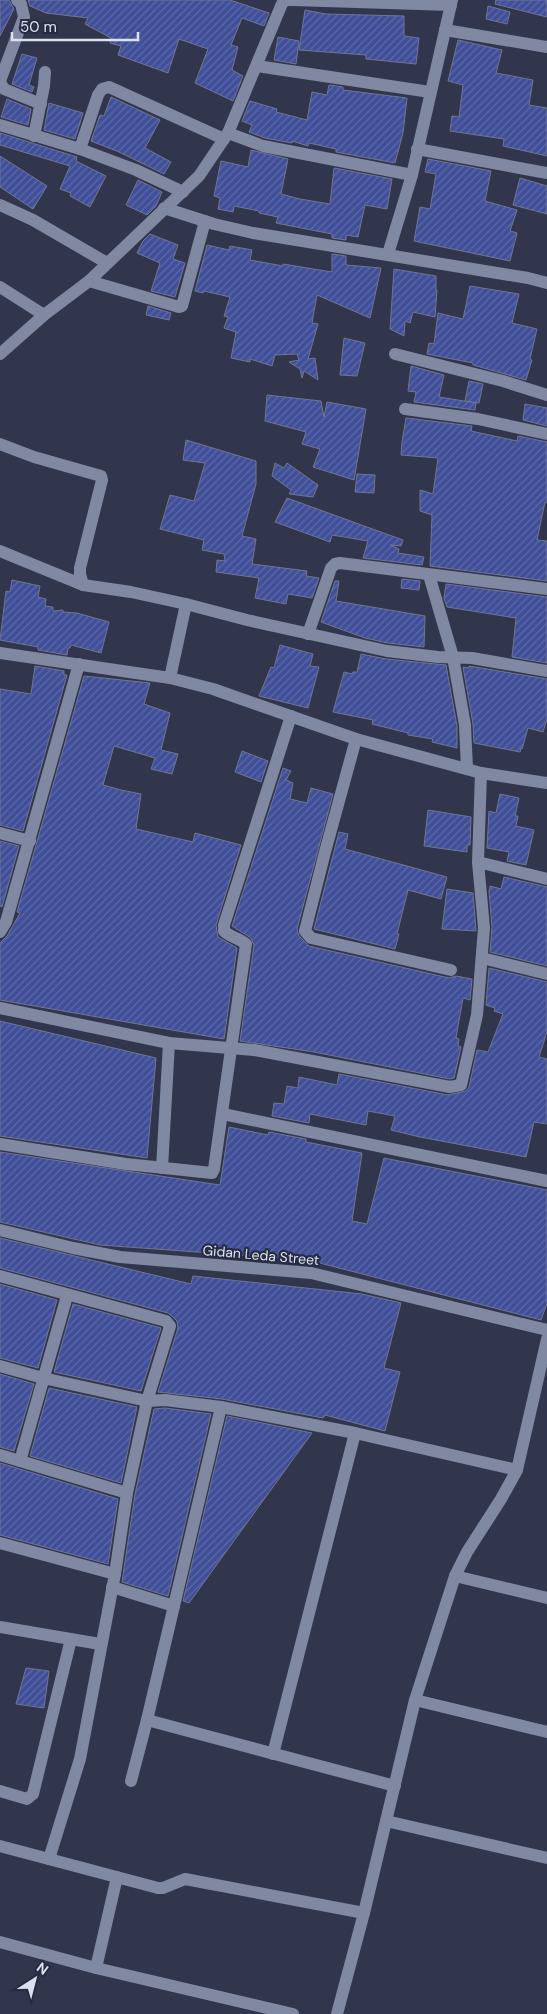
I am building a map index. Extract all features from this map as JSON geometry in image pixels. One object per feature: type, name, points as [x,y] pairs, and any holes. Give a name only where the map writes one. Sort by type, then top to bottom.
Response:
[{"type":"street","points":[[17,0],[21,4],[24,17],[0,82],[4,89],[41,104]]},
{"type":"street","points":[[0,354],[44,315],[89,281],[199,176],[226,136],[284,0],[451,2],[412,175],[388,254]]},
{"type":"street","points":[[445,30],[547,47]]},
{"type":"street","points":[[257,66],[430,92]]},
{"type":"street","points":[[34,136],[45,72]]},
{"type":"street","points":[[80,149],[98,95],[102,89],[109,87],[226,136],[263,146],[412,175]]},
{"type":"street","points":[[0,125],[80,149],[136,170],[183,192]]},
{"type":"street","points":[[417,149],[547,173]]},
{"type":"street","points":[[0,205],[33,220],[107,263]]},
{"type":"street","points":[[164,208],[205,222],[253,233],[388,254],[528,278],[547,283]]},
{"type":"street","points":[[89,281],[179,307],[182,306],[205,222]]},
{"type":"street","points":[[0,287],[44,315]]},
{"type":"street","points":[[395,354],[503,381],[547,395]]},
{"type":"street","points":[[405,409],[478,419],[547,434]]},
{"type":"street","points":[[0,444],[34,457],[101,476],[80,568],[83,585]]},
{"type":"street","points":[[0,552],[83,585],[186,604],[308,634],[387,651],[472,658],[547,671]]},
{"type":"street","points":[[308,634],[331,568],[340,562],[547,589]]},
{"type":"street","points":[[429,575],[453,657],[465,725],[467,769]]},
{"type":"street","points":[[170,678],[186,604]]},
{"type":"street","points":[[0,653],[170,678],[212,689],[356,739],[480,773],[547,783]]},
{"type":"street","points":[[0,932],[6,922],[30,841],[79,664]]},
{"type":"street","points":[[0,1144],[126,1164],[212,1173],[223,1114],[246,944],[242,940],[228,935],[224,931],[224,924],[291,716]]},
{"type":"street","points":[[356,739],[325,852],[305,931],[306,934],[311,938],[451,970]]},
{"type":"street","points":[[0,1008],[169,1043],[254,1050],[450,1087],[461,1085],[477,1015],[484,928],[478,862],[480,773]]},
{"type":"street","points":[[0,833],[30,841]]},
{"type":"street","points":[[478,862],[547,879]]},
{"type":"street","points":[[482,958],[547,974]]},
{"type":"street","points":[[162,1168],[169,1043]]},
{"type":"street","points":[[223,1114],[547,1181]]},
{"type":"street","name":"Gidan Leda Street","points":[[0,1230],[72,1248],[120,1257],[311,1273],[547,1330]]},
{"type":"street","points":[[0,1276],[67,1296],[166,1321],[170,1324],[147,1401],[127,1493],[115,1574],[100,1644],[80,1759],[49,1859]]},
{"type":"street","points":[[20,1461],[67,1296]]},
{"type":"street","points":[[337,2014],[364,1913],[415,1700],[455,1576],[467,1552],[517,1470],[543,1377],[547,1339]]},
{"type":"street","points":[[0,1366],[43,1378],[147,1401],[165,1400],[221,1406],[355,1433],[517,1470]]},
{"type":"street","points":[[131,1781],[221,1406]]},
{"type":"street","points":[[273,1754],[355,1433]]},
{"type":"street","points":[[0,1455],[127,1493]]},
{"type":"street","points":[[0,1543],[115,1574]]},
{"type":"street","points":[[455,1576],[547,1598]]},
{"type":"street","points":[[112,1587],[174,1606]]},
{"type":"street","points":[[0,1627],[100,1644]]},
{"type":"street","points":[[0,1791],[26,1799],[33,1794],[71,1639]]},
{"type":"street","points":[[415,1700],[547,1732]]},
{"type":"street","points":[[147,1720],[395,1786]]},
{"type":"street","points":[[386,1821],[547,1858]]},
{"type":"street","points":[[0,1846],[158,1888],[163,1888],[185,1879],[364,1913]]},
{"type":"street","points":[[96,1968],[117,1877]]},
{"type":"street","points":[[0,1942],[96,1968],[293,2014]]},
{"type":"building","points":[[0,0],[9,0],[14,9],[0,36]]},
{"type":"building","points":[[28,0],[230,0],[269,13],[264,26],[242,18],[231,45],[238,47],[232,70],[243,76],[233,101],[195,83],[208,49],[179,39],[168,73],[118,55],[121,46],[110,43],[111,38],[85,24],[88,18],[46,13],[30,6]]},
{"type":"building","points":[[496,0],[547,0],[547,17],[495,4]]},
{"type":"building","points":[[488,6],[510,12],[507,24],[486,19]]},
{"type":"building","points":[[305,10],[326,14],[404,16],[404,36],[419,38],[416,64],[366,59],[366,55],[299,50]]},
{"type":"building","points":[[278,37],[299,41],[296,64],[274,60]]},
{"type":"building","points":[[458,40],[502,50],[496,73],[533,80],[529,105],[547,108],[547,156],[503,146],[504,139],[450,131],[452,116],[459,117],[463,85],[448,81]]},
{"type":"building","points":[[22,54],[37,58],[29,85],[34,87],[32,92],[12,84]]},
{"type":"building","points":[[329,85],[343,87],[343,90],[407,98],[403,133],[395,163],[336,152],[336,149],[309,143],[308,146],[292,141],[292,143],[265,138],[249,132],[252,125],[242,121],[250,101],[277,109],[276,112],[307,120],[312,92],[327,95]]},
{"type":"building","points":[[111,97],[160,120],[145,148],[171,162],[164,174],[119,152],[91,141],[100,115],[104,116]]},
{"type":"building","points":[[7,99],[31,109],[28,125],[1,117]]},
{"type":"building","points":[[49,103],[83,113],[75,139],[44,130]]},
{"type":"building","points":[[0,133],[77,157],[76,161],[106,176],[90,207],[70,196],[71,193],[60,189],[70,166],[0,145]]},
{"type":"building","points":[[251,150],[288,159],[281,194],[300,199],[330,204],[334,168],[392,179],[387,209],[365,205],[358,237],[346,235],[346,240],[332,238],[332,234],[276,223],[278,217],[259,213],[259,211],[234,206],[233,212],[218,209],[220,198],[214,196],[221,161],[248,167]]},
{"type":"building","points":[[0,156],[47,186],[33,209],[0,187]]},
{"type":"building","points":[[428,159],[491,171],[485,201],[517,210],[510,231],[517,233],[510,261],[414,241],[420,207],[430,209],[436,174],[425,172]]},
{"type":"building","points":[[520,178],[547,186],[547,214],[513,205]]},
{"type":"building","points":[[138,180],[162,192],[156,206],[147,215],[126,205]]},
{"type":"building","points":[[150,234],[178,245],[173,259],[185,263],[175,297],[151,291],[160,263],[137,253],[143,241]]},
{"type":"building","points":[[207,245],[229,250],[230,246],[252,250],[250,260],[283,266],[283,264],[332,272],[332,254],[346,256],[346,265],[381,268],[370,318],[317,295],[312,323],[318,324],[308,359],[315,358],[318,380],[304,371],[302,378],[300,369],[289,362],[299,360],[297,354],[275,355],[272,366],[250,359],[250,362],[231,358],[236,332],[224,328],[228,317],[224,316],[230,297],[204,291],[203,293],[195,291]]},
{"type":"building","points":[[394,269],[436,276],[435,317],[413,312],[410,323],[405,321],[404,336],[390,329]]},
{"type":"building","points":[[470,286],[519,294],[512,323],[537,329],[530,359],[532,360],[526,380],[473,365],[473,363],[427,354],[429,343],[434,344],[438,313],[463,319]]},
{"type":"building","points":[[148,306],[171,313],[169,320],[146,315]]},
{"type":"building","points":[[344,338],[365,343],[357,376],[340,375]]},
{"type":"building","points":[[411,366],[444,375],[439,397],[476,403],[475,410],[414,402],[416,392],[408,391]]},
{"type":"building","points":[[469,381],[483,384],[479,403],[465,401]]},
{"type":"building","points":[[267,395],[321,401],[324,417],[327,402],[366,409],[354,480],[313,467],[320,449],[302,444],[306,432],[265,421]]},
{"type":"building","points":[[525,404],[547,408],[547,426],[523,420]]},
{"type":"building","points":[[406,418],[472,426],[471,431],[517,441],[518,436],[547,442],[547,503],[545,502],[537,540],[547,541],[547,581],[430,566],[432,515],[420,511],[420,490],[433,494],[438,458],[401,455]]},
{"type":"building","points":[[186,440],[256,461],[256,484],[242,536],[256,539],[252,564],[307,571],[306,576],[319,578],[312,598],[288,594],[286,604],[255,598],[259,578],[216,572],[217,560],[225,561],[224,554],[202,550],[204,540],[160,529],[170,495],[194,501],[205,463],[183,460]]},
{"type":"building","points":[[275,463],[284,468],[287,463],[318,485],[313,497],[289,494],[291,490],[272,476]]},
{"type":"building","points":[[357,474],[375,475],[374,493],[355,492]]},
{"type":"building","points":[[287,498],[403,540],[401,546],[390,545],[399,549],[398,553],[424,557],[422,565],[363,558],[368,541],[332,535],[330,542],[275,522]]},
{"type":"building","points":[[402,579],[420,581],[419,590],[401,588]]},
{"type":"building","points":[[12,580],[40,586],[38,597],[46,599],[45,606],[53,607],[53,611],[63,610],[63,612],[77,613],[109,622],[101,653],[71,645],[68,648],[67,655],[0,640],[6,591],[10,592]]},
{"type":"building","points":[[335,581],[339,581],[336,601],[425,616],[424,647],[365,638],[321,622]]},
{"type":"building","points":[[446,584],[547,597],[547,663],[512,657],[516,618],[447,607],[444,598]]},
{"type":"building","points":[[280,645],[313,654],[310,666],[319,667],[308,708],[259,696],[271,667],[274,668]]},
{"type":"building","points":[[361,654],[386,659],[446,665],[457,726],[457,748],[432,742],[433,739],[408,735],[408,733],[372,724],[373,720],[333,712],[344,672],[352,674],[357,672]]},
{"type":"building","points":[[35,666],[64,671],[64,675],[67,675],[23,831],[0,825],[0,689],[31,694]]},
{"type":"building","points":[[469,666],[547,679],[547,719],[543,732],[528,728],[520,752],[474,743],[473,724],[463,667],[469,668]]},
{"type":"building","points":[[84,676],[150,683],[144,704],[170,713],[161,750],[178,754],[172,774],[151,769],[155,758],[114,746],[103,785],[141,794],[136,829],[193,842],[195,833],[241,845],[216,925],[218,937],[237,948],[224,1039],[0,1000],[0,943],[7,936],[20,913],[17,912]]},
{"type":"building","points":[[242,751],[268,761],[261,782],[235,772]]},
{"type":"building","points":[[283,768],[291,771],[286,780],[293,783],[290,799],[307,803],[311,788],[333,794],[297,929],[299,936],[309,946],[449,978],[456,976],[472,979],[470,1000],[463,998],[456,1038],[459,1039],[458,1046],[461,1047],[454,1078],[450,1079],[314,1052],[240,1041],[254,945],[251,938],[232,926]]},
{"type":"building","points":[[500,794],[519,798],[515,816],[518,816],[516,826],[534,830],[526,865],[507,861],[509,852],[487,848],[489,811],[496,813]]},
{"type":"building","points":[[428,810],[471,817],[470,845],[467,845],[467,852],[424,846]]},
{"type":"building","points":[[339,832],[348,834],[345,849],[447,877],[441,899],[408,890],[395,949],[314,929]]},
{"type":"building","points":[[0,841],[19,846],[2,907],[0,906]]},
{"type":"building","points":[[504,877],[547,887],[547,966],[490,952],[492,927],[489,891],[490,886],[501,889]]},
{"type":"building","points":[[447,889],[473,893],[476,931],[442,929]]},
{"type":"building","points":[[489,968],[547,982],[547,1032],[539,1057],[547,1059],[547,1124],[534,1122],[526,1157],[391,1130],[395,1116],[368,1111],[366,1125],[310,1114],[309,1123],[272,1116],[274,1103],[284,1104],[287,1086],[298,1088],[299,1077],[337,1085],[339,1074],[448,1095],[466,1091],[469,1087],[477,1050],[488,1052],[503,1014],[494,1011],[495,1008],[486,1005]]},
{"type":"building","points":[[0,1021],[156,1058],[147,1158],[0,1136]]},
{"type":"building","points":[[229,1127],[268,1135],[269,1132],[306,1139],[306,1142],[362,1153],[352,1221],[367,1224],[384,1158],[547,1190],[547,1303],[541,1320],[308,1260],[100,1245],[0,1222],[0,1152],[220,1185]]},
{"type":"building","points":[[0,1238],[191,1284],[193,1276],[362,1294],[401,1303],[384,1368],[400,1372],[385,1431],[325,1415],[323,1418],[222,1399],[158,1392],[178,1328],[177,1321],[172,1316],[168,1313],[0,1268]]},
{"type":"building","points":[[0,1284],[57,1300],[38,1368],[0,1358]]},
{"type":"building","points":[[73,1304],[161,1328],[141,1391],[54,1372]]},
{"type":"building","points":[[0,1374],[34,1384],[14,1451],[0,1447]]},
{"type":"building","points":[[49,1388],[137,1407],[121,1483],[30,1456]]},
{"type":"building","points":[[165,1408],[211,1414],[168,1596],[122,1582],[135,1494],[154,1409]]},
{"type":"building","points":[[227,1416],[312,1433],[189,1603],[183,1601]]},
{"type":"building","points":[[0,1463],[118,1499],[108,1564],[0,1535]]},
{"type":"building","points":[[26,1668],[49,1671],[44,1708],[16,1704]]}]
